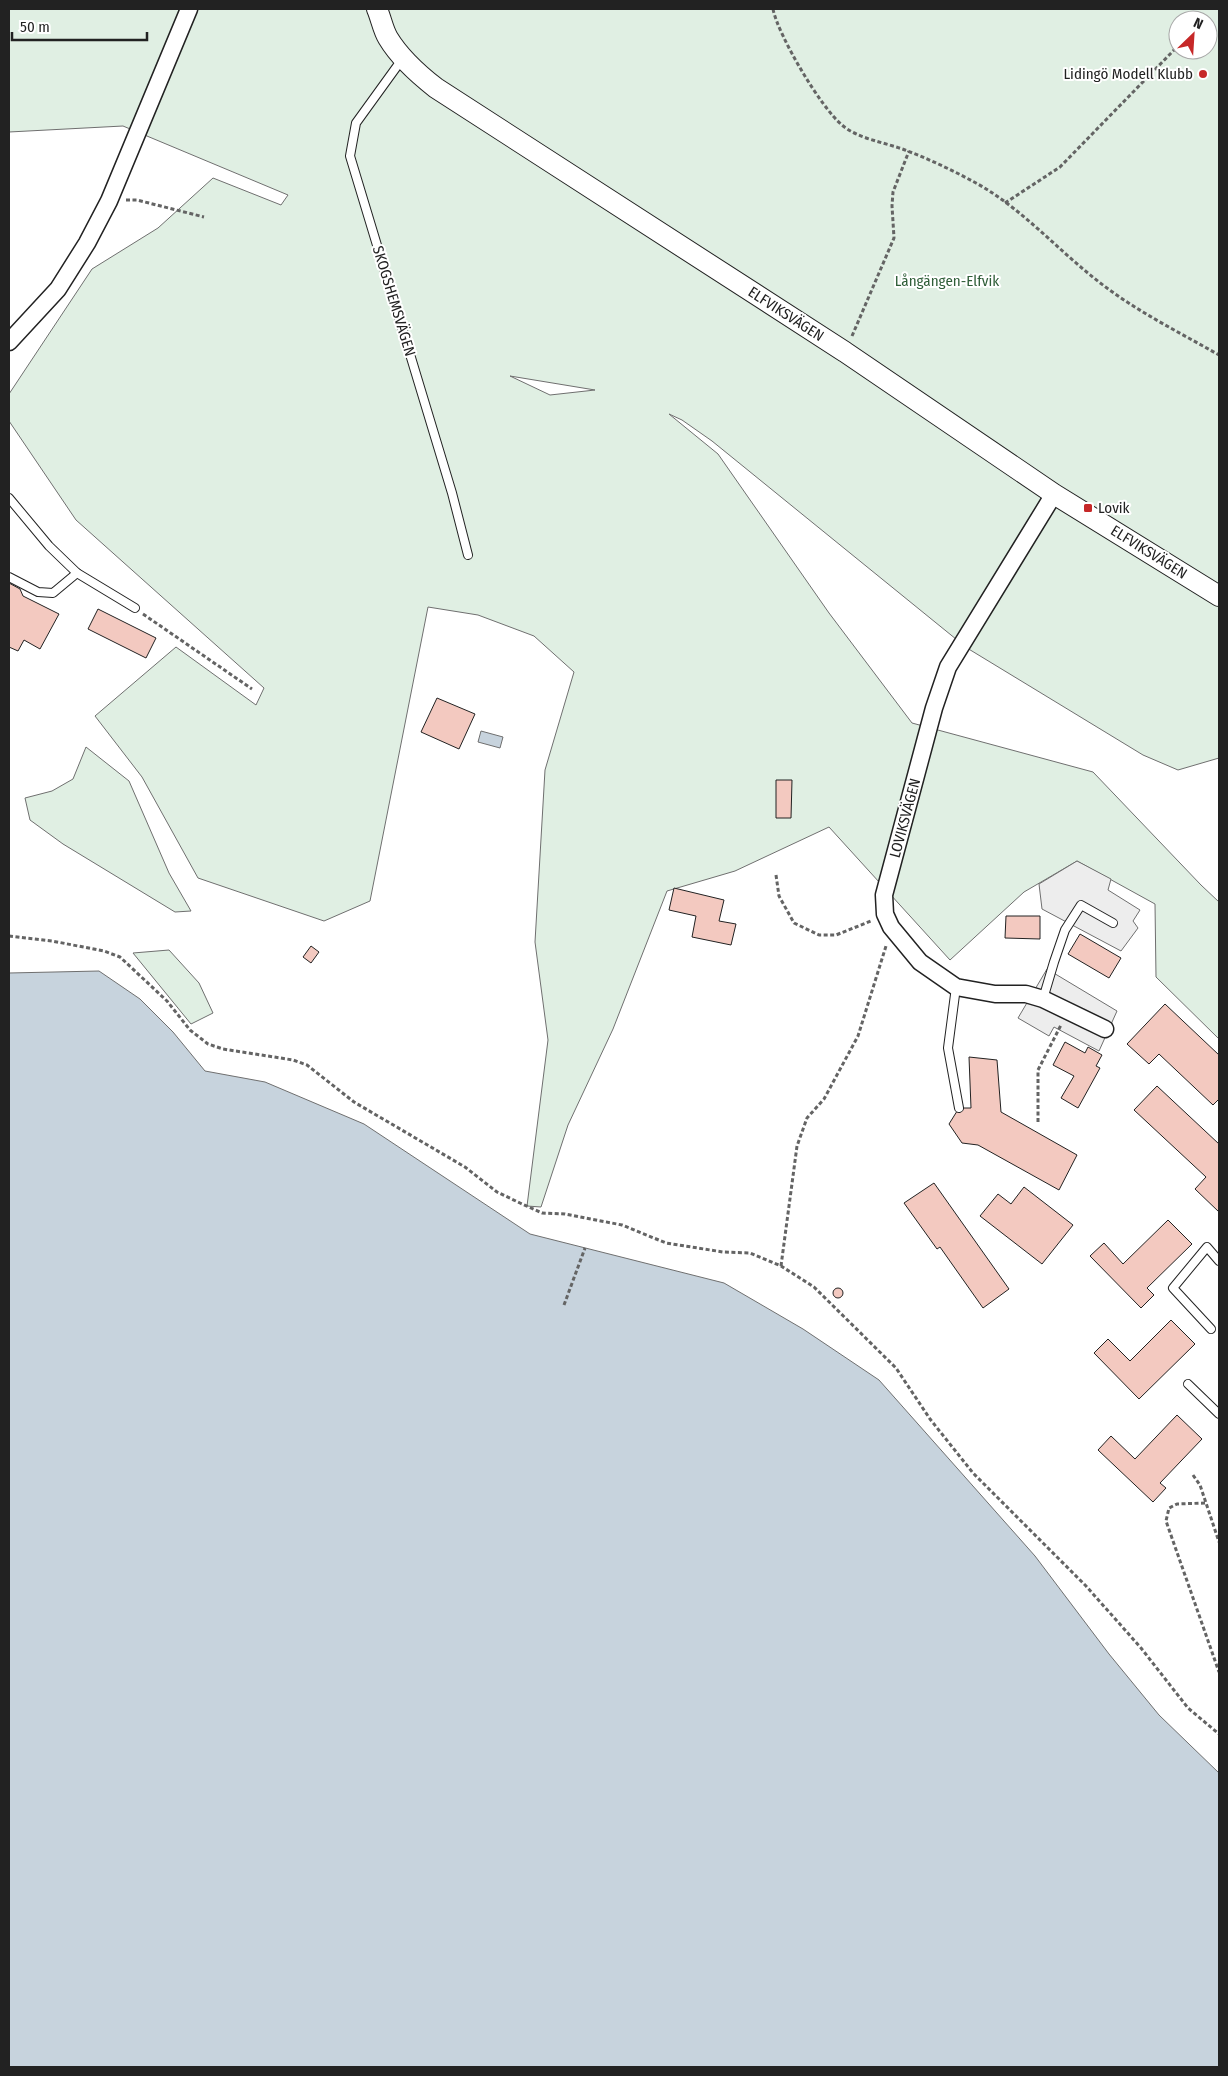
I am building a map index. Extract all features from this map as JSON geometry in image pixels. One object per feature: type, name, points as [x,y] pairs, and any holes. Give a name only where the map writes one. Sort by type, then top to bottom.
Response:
[{"type":"street","points":[[9,342],[58,289],[87,243],[109,201],[189,9]]},
{"type":"street","name":"ELFVIKSVÄGEN","points":[[378,9],[387,37],[418,74],[436,88],[845,352],[1054,494],[1219,596]]},
{"type":"street","name":"LOVIKSVÄGEN","points":[[888,921],[884,895],[934,708],[948,667],[1054,494]]},
{"type":"street","points":[[888,921],[920,962],[956,987],[995,994],[1026,994],[1043,999],[1106,1029]]},
{"type":"lane","name":"SKOGSHEMSVÄGEN","points":[[403,58],[356,123],[350,156],[449,483],[468,555]]},
{"type":"lane","points":[[9,498],[49,546],[77,573],[135,608]]},
{"type":"lane","points":[[9,577],[38,592],[53,592],[77,573]]},
{"type":"lane","points":[[1043,999],[1065,930],[1081,905],[1113,923]]},
{"type":"lane","points":[[956,987],[948,1048],[959,1108]]},
{"type":"lane","points":[[1211,1329],[1173,1288],[1207,1247],[1219,1261]]},
{"type":"lane","points":[[1188,1384],[1219,1414]]},
{"type":"path","points":[[773,9],[797,63],[811,86],[842,125],[860,136],[909,151],[977,184],[1025,217],[1095,279],[1151,317],[1219,355]]},
{"type":"path","points":[[1005,203],[1060,167],[1168,56]]},
{"type":"path","points":[[845,352],[894,238],[893,192],[909,151]]},
{"type":"path","points":[[109,201],[137,200],[204,217]]},
{"type":"path","points":[[135,608],[252,689]]},
{"type":"path","points":[[776,875],[779,896],[794,923],[819,935],[843,933],[888,921],[858,1036],[824,1099],[807,1118],[798,1146],[781,1266]]},
{"type":"path","points":[[9,936],[52,941],[120,956],[166,1001],[190,1030],[208,1044],[223,1049],[293,1060],[308,1065],[354,1102],[465,1167],[497,1192],[542,1213],[565,1214],[622,1225],[666,1243],[723,1252],[750,1254],[781,1266],[814,1287],[896,1368],[930,1419],[973,1473],[1086,1586],[1141,1648],[1188,1708],[1219,1734]]},
{"type":"path","points":[[1038,1122],[1037,1075],[1039,1065],[1068,1011]]},
{"type":"path","points":[[564,1305],[585,1248]]},
{"type":"path","points":[[1193,1474],[1200,1485],[1219,1542]]},
{"type":"path","points":[[1205,1503],[1177,1504],[1169,1508],[1166,1521],[1219,1672]]},
{"type":"green space","name":"Långängen-Elfvik","points":[[9,9],[1219,9],[1219,758],[1178,770],[1143,755],[967,648],[712,441],[682,420],[669,414],[718,454],[829,613],[912,723],[1093,772],[1219,902],[1219,1039],[1156,977],[1155,904],[1077,861],[1024,892],[950,960],[829,827],[735,871],[667,891],[613,1029],[568,1125],[541,1207],[527,1206],[548,1040],[535,942],[545,770],[574,672],[534,636],[478,615],[428,607],[370,901],[324,921],[198,878],[142,777],[95,716],[176,647],[256,705],[264,688],[76,520],[9,421],[9,394],[92,269],[158,228],[213,178],[281,205],[288,195],[123,126],[9,132]],"holes":[[[510,376],[595,390],[550,395]]]},
{"type":"green space","points":[[86,747],[129,781],[169,873],[191,911],[175,912],[63,844],[30,820],[25,798],[52,791],[73,779]]},
{"type":"green space","points":[[169,950],[199,983],[213,1013],[191,1024],[133,953]]},
{"type":"shaded area","points":[[481,731],[503,737],[500,748],[478,742]]},
{"type":"shaded area","points":[[1077,861],[1111,879],[1108,890],[1140,910],[1133,921],[1138,928],[1121,951],[1042,909],[1039,884]]},
{"type":"shaded area","points":[[1047,969],[1117,1011],[1099,1051],[1054,1027],[1049,1036],[1018,1018]]},
{"type":"shaded area","points":[[99,971],[140,999],[173,1032],[205,1071],[265,1082],[364,1124],[530,1234],[724,1283],[803,1329],[879,1380],[1035,1556],[1109,1654],[1159,1715],[1219,1773],[1219,2067],[9,2067],[9,973]]},
{"type":"building","points":[[9,583],[20,589],[23,596],[59,614],[40,649],[24,640],[18,651],[9,647]]},
{"type":"building","points":[[98,609],[156,638],[146,658],[88,629]]},
{"type":"building","points":[[437,698],[475,714],[459,749],[421,732]]},
{"type":"building","points":[[776,780],[792,780],[791,818],[776,818]]},
{"type":"building","points":[[674,888],[724,900],[719,921],[736,924],[731,945],[692,937],[696,916],[669,910]]},
{"type":"building","points":[[1006,916],[1040,916],[1040,939],[1005,938]]},
{"type":"building","points":[[1080,934],[1121,958],[1109,978],[1068,954]]},
{"type":"building","points":[[311,946],[319,952],[311,963],[303,957]]},
{"type":"building","points":[[1165,1004],[1219,1055],[1219,1099],[1213,1105],[1159,1054],[1149,1064],[1127,1044]]},
{"type":"building","points":[[1065,1042],[1085,1053],[1088,1047],[1102,1055],[1096,1066],[1100,1068],[1078,1108],[1061,1098],[1074,1076],[1053,1065]]},
{"type":"building","points":[[969,1057],[997,1060],[1001,1112],[1077,1155],[1059,1190],[978,1145],[962,1143],[949,1124],[959,1108],[971,1108]]},
{"type":"building","points":[[1157,1086],[1219,1144],[1219,1212],[1195,1189],[1206,1177],[1134,1110]]},
{"type":"building","points":[[934,1183],[1009,1289],[983,1308],[940,1247],[937,1249],[904,1203]]},
{"type":"building","points":[[1024,1187],[1073,1225],[1042,1264],[980,1216],[998,1194],[1011,1204]]},
{"type":"building","points":[[1168,1220],[1192,1244],[1147,1288],[1154,1295],[1141,1308],[1090,1256],[1104,1243],[1123,1264]]},
{"type":"building","points":[[836,1288],[840,1288],[843,1293],[842,1297],[836,1298],[833,1295],[833,1291]]},
{"type":"building","points":[[1171,1320],[1195,1344],[1139,1399],[1094,1353],[1108,1339],[1130,1361]]},
{"type":"building","points":[[1177,1415],[1202,1439],[1160,1483],[1166,1488],[1153,1502],[1098,1450],[1111,1436],[1135,1459]]},
{"type":"place","name":"Lidingö Modell Klubb","points":[[1203,74]]},
{"type":"place","name":"Lovik","points":[[1088,508]]}]
